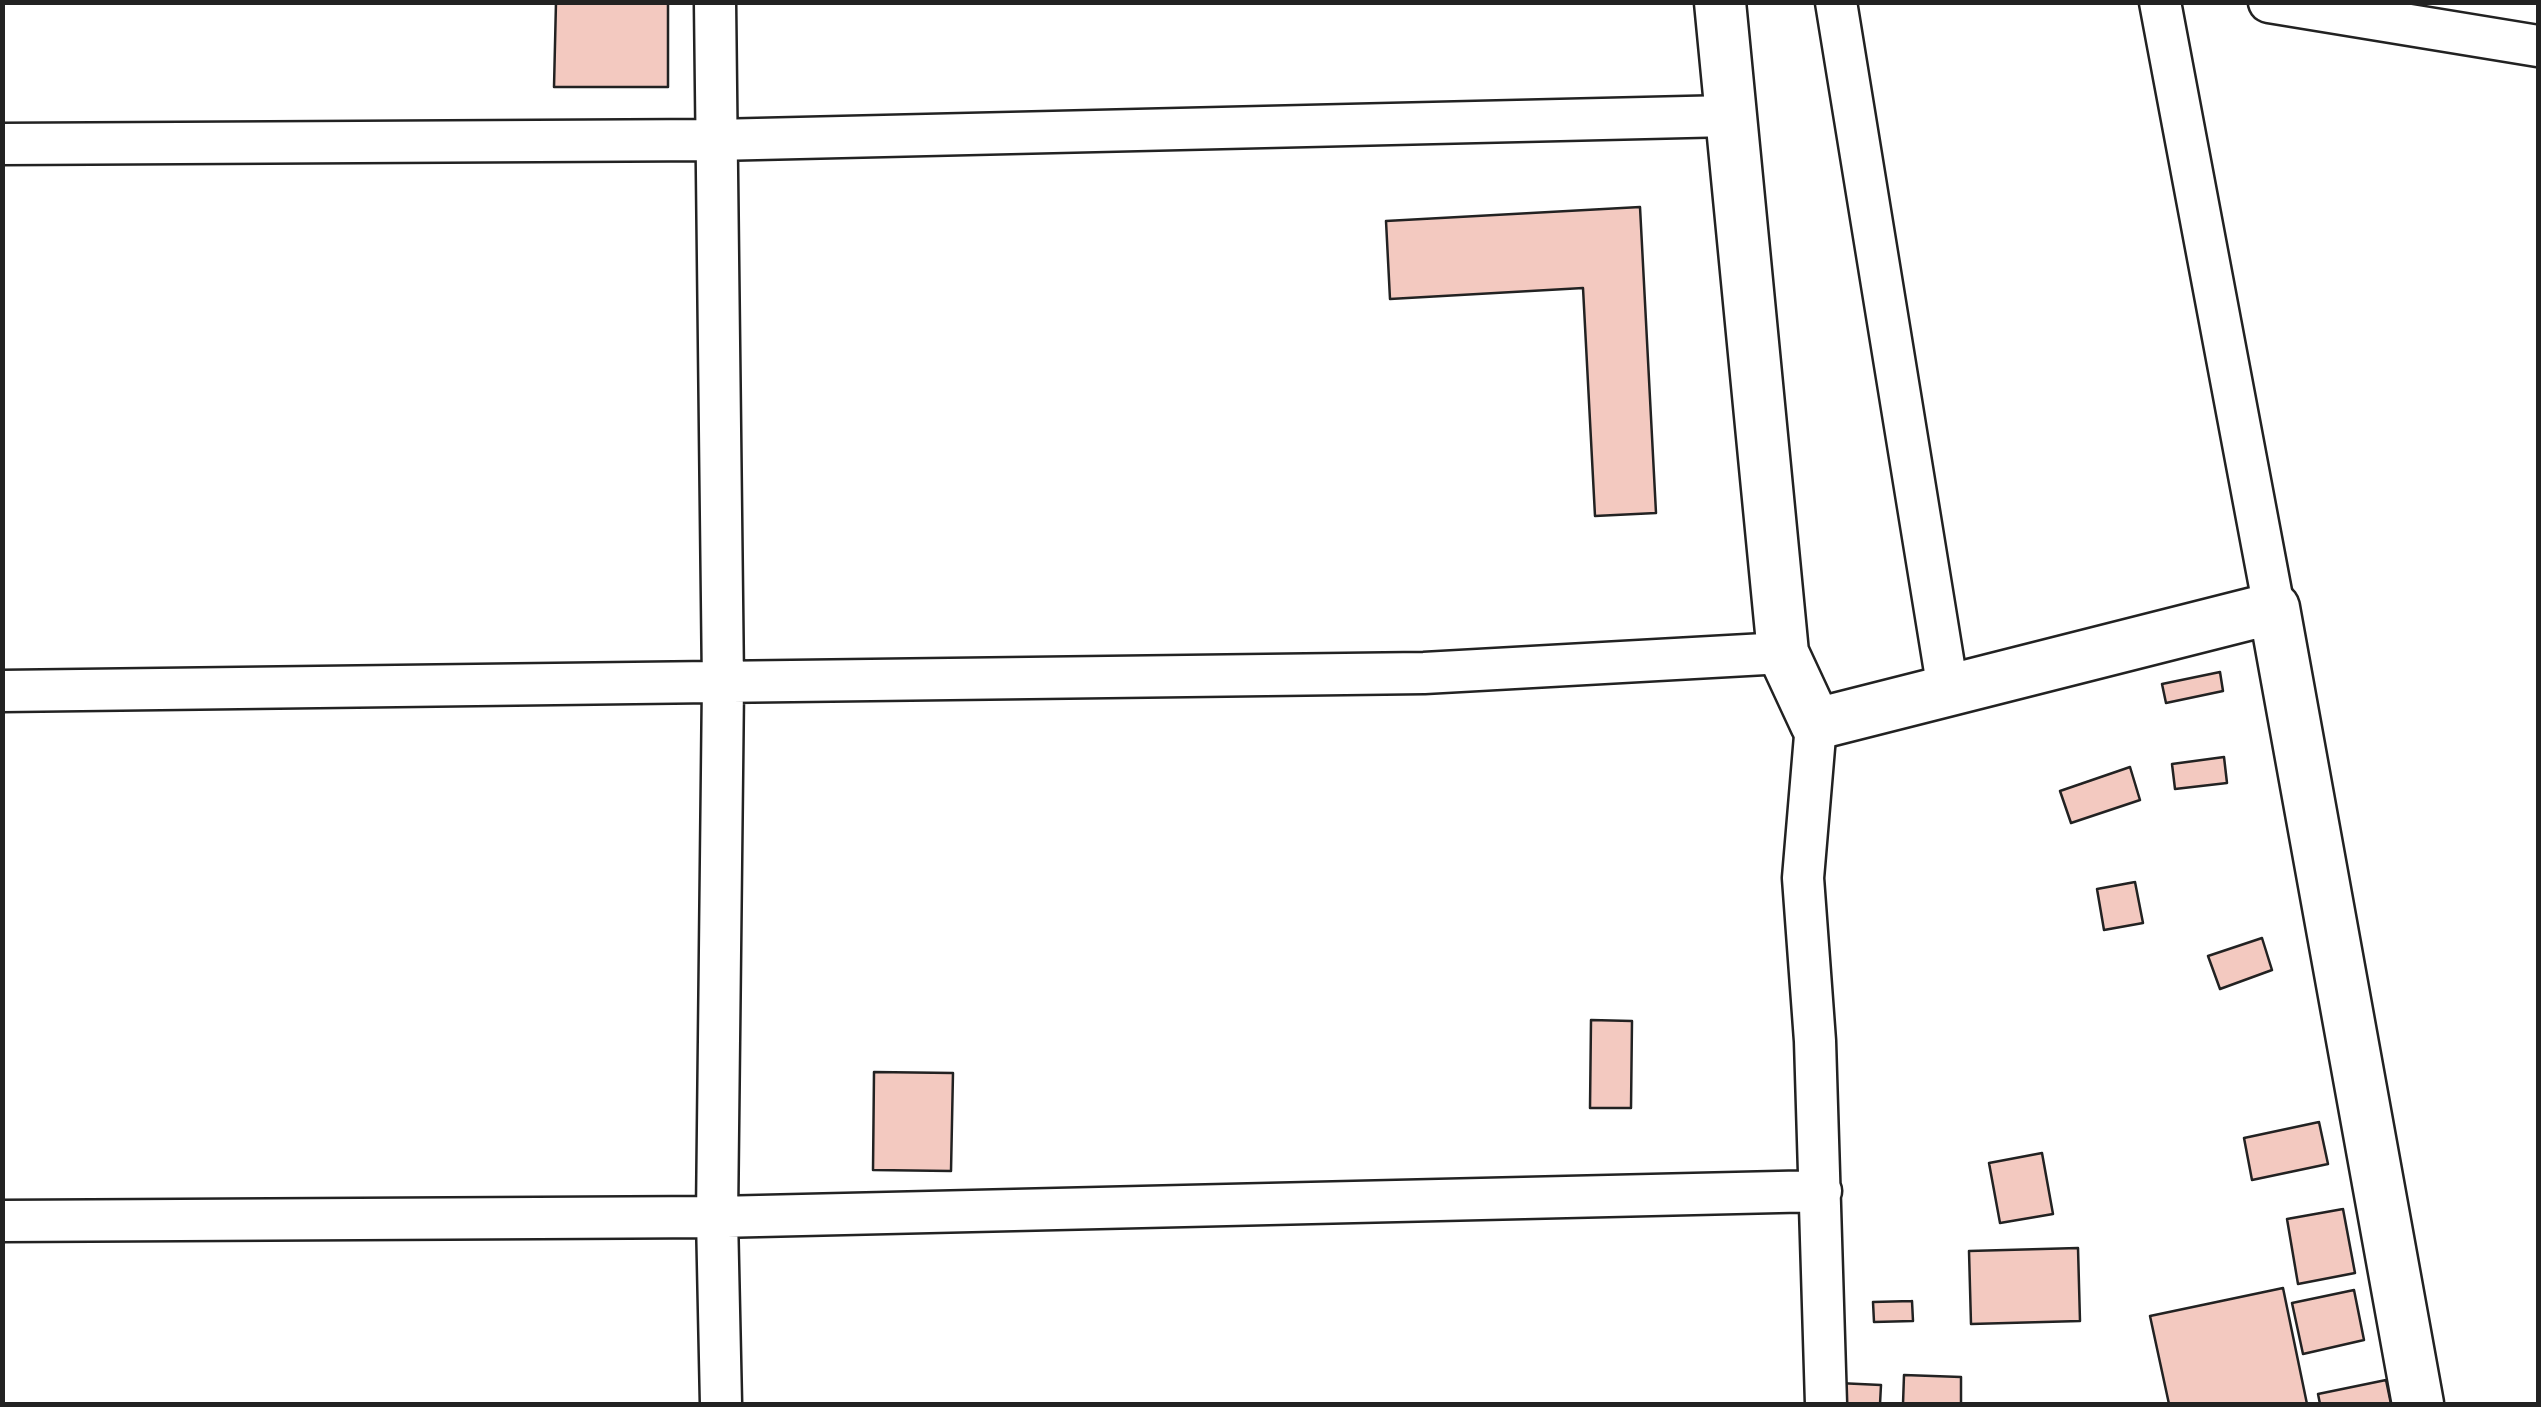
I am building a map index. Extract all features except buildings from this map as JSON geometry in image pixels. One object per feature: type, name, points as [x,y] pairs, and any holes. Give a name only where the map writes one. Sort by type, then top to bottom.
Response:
[{"type":"street","points":[[715,2],[722,684],[717,1217],[721,1404]]},
{"type":"street","points":[[1720,2],[1783,652],[1816,724],[1803,878],[1816,1041],[1826,1404]]},
{"type":"street","points":[[1836,2],[1948,690]]},
{"type":"street","points":[[2160,2],[2418,1404]]},
{"type":"street","points":[[2269,2],[2538,46]]},
{"type":"street","points":[[2,144],[715,140],[1729,116]]},
{"type":"street","points":[[1816,724],[2274,608]]},
{"type":"street","points":[[2,691],[1424,673],[1783,652]]},
{"type":"street","points":[[2,1221],[717,1217],[1821,1191]]}]
